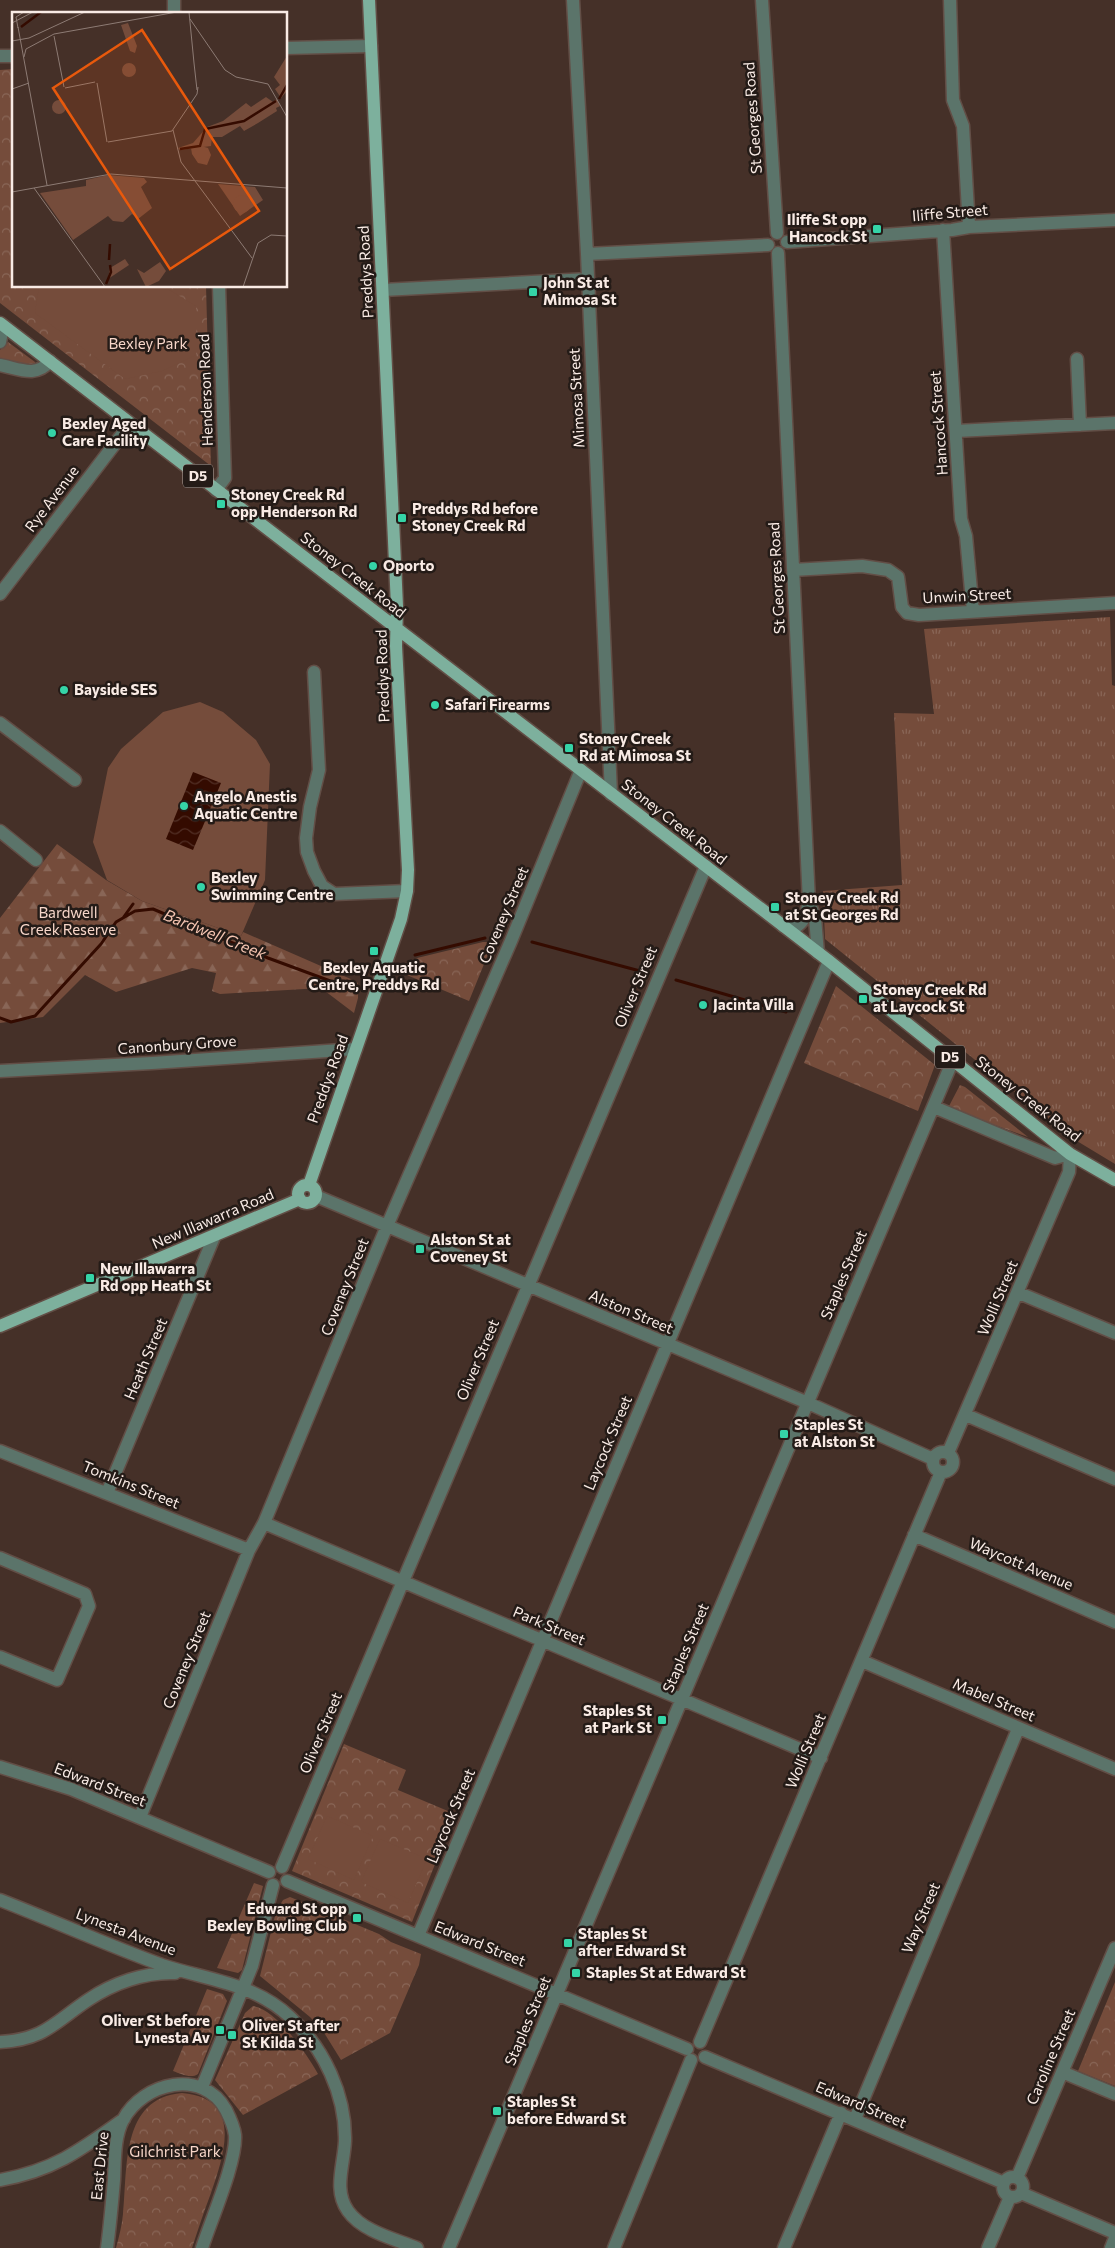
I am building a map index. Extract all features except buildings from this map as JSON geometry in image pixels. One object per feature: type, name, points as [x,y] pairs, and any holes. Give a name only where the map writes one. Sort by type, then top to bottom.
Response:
[{"type":"main road","name":"Preddys Road","points":[[300,1199],[299,1190],[305,1185],[312,1191],[356,1049],[402,919],[407,892],[383,290],[369,0]]},
{"type":"main road","name":"Stoney Creek Road","points":[[0,323],[829,961],[1070,1154],[1115,1180]]},
{"type":"main road","name":"New Illawarra Road","points":[[0,1326],[300,1199]]},
{"type":"street","name":"Mimosa Street","points":[[573,0],[587,254],[611,794]]},
{"type":"street","name":"St Georges Road","points":[[762,0],[777,233]]},
{"type":"street","points":[[950,0],[953,100],[963,126],[970,227]]},
{"type":"street","points":[[288,48],[370,46]]},
{"type":"street","name":"Iliffe Street","points":[[787,242],[970,227],[1115,220]]},
{"type":"street","name":"Hancock Street","points":[[942,230],[961,519],[966,536],[972,612]]},
{"type":"street","points":[[587,254],[784,250],[787,242],[783,234],[777,233],[769,237],[773,249]]},
{"type":"street","name":"St Georges Road","points":[[773,249],[793,570],[809,902],[815,918],[818,953]]},
{"type":"street","points":[[383,290],[588,279]]},
{"type":"street","name":"Henderson Road","points":[[216,490],[225,478],[219,288]]},
{"type":"street","points":[[0,323],[2,332],[0,342]]},
{"type":"street","points":[[1077,360],[1080,425]]},
{"type":"street","points":[[0,365],[37,372],[43,370],[50,361]]},
{"type":"street","points":[[956,431],[1115,423]]},
{"type":"street","name":"Rye Avenue","points":[[0,594],[130,424]]},
{"type":"street","name":"Unwin Street","points":[[793,570],[862,566],[888,570],[898,577],[902,606],[906,613],[920,616],[1115,603]]},
{"type":"street","points":[[314,672],[319,770],[310,807],[306,838],[307,852],[314,871],[322,886],[334,894],[407,892]]},
{"type":"street","points":[[0,722],[75,780]]},
{"type":"street","name":"Coveney Street","points":[[140,1817],[249,1550],[264,1523],[387,1226],[511,941],[581,770]]},
{"type":"street","points":[[0,831],[36,860]]},
{"type":"street","name":"Oliver Street","points":[[282,1867],[706,866]]},
{"type":"street","name":"St Georges Road","points":[[783,926],[794,928],[801,924],[809,902]]},
{"type":"street","name":"Laycock Street","points":[[418,1936],[829,961]]},
{"type":"street","name":"Canonbury Grove","points":[[0,1071],[356,1049]]},
{"type":"street","name":"Staples Street","points":[[449,2248],[953,1060]]},
{"type":"street","points":[[934,1107],[1055,1158],[1070,1154]]},
{"type":"street","name":"Wolli Street","points":[[948,1454],[1069,1172],[1070,1154]]},
{"type":"street","name":"Alston Street","points":[[312,1191],[387,1226],[808,1403],[933,1459]]},
{"type":"street","name":"Heath Street","points":[[106,1493],[214,1236]]},
{"type":"street","points":[[1018,1293],[1115,1333]]},
{"type":"street","points":[[966,1415],[1115,1479]]},
{"type":"street","name":"Tomkins Street","points":[[0,1451],[249,1550]]},
{"type":"street","points":[[939,1453],[948,1454],[952,1459],[952,1466],[948,1471],[941,1472],[935,1469],[933,1459],[939,1453]]},
{"type":"street","name":"Wolli Street","points":[[700,2042],[941,1472]]},
{"type":"street","name":"Park Street","points":[[264,1523],[821,1758]]},
{"type":"street","name":"Waycott Avenue","points":[[914,1535],[1115,1622]]},
{"type":"street","points":[[0,1558],[85,1594],[89,1606],[57,1680],[0,1657]]},
{"type":"street","name":"Mabel Street","points":[[862,1661],[1115,1769]]},
{"type":"street","name":"Way Street","points":[[855,2119],[1018,1728]]},
{"type":"street","name":"Edward Street","points":[[0,1767],[71,1789],[269,1872]]},
{"type":"street","points":[[275,1867],[282,1867],[288,1874],[288,1881],[283,1886],[273,1885],[268,1878],[269,1872],[275,1867]]},
{"type":"street","name":"Edward Street","points":[[288,1881],[557,1994],[689,2054]]},
{"type":"street","points":[[202,2248],[233,2154],[235,2134],[224,2106],[217,2098],[202,2088],[252,1966],[273,1885]]},
{"type":"street","name":"Lynesta Avenue","points":[[0,1900],[159,1964],[243,1988],[274,2004],[303,2030],[317,2047],[336,2084],[344,2124],[344,2153],[339,2185],[341,2198],[348,2211],[366,2226],[417,2248]]},
{"type":"street","name":"Caroline Street","points":[[1017,2178],[1114,1955]]},
{"type":"street","points":[[0,2042],[16,2042],[44,2032],[88,2000],[119,1984],[152,1974],[190,1973]]},
{"type":"street","points":[[614,2248],[689,2054],[694,2042],[700,2042],[706,2049],[705,2057],[698,2062],[689,2054]]},
{"type":"street","name":"Edward Street","points":[[705,2057],[1004,2183]]},
{"type":"street","points":[[1062,2072],[1115,2094]]},
{"type":"street","name":"East Drive","points":[[107,2248],[117,2145],[124,2119],[145,2097],[165,2086],[185,2084],[202,2088]]},
{"type":"street","points":[[784,2248],[841,2113]]},
{"type":"street","points":[[0,2180],[37,2172],[56,2164],[92,2142],[124,2119]]},
{"type":"street","points":[[988,2248],[1015,2195],[1023,2185],[1017,2178],[1010,2178],[1004,2183],[1003,2190],[1015,2195],[1115,2234]]},
{"type":"street","points":[[1111,2248],[1115,2238]]},
{"type":"green space","name":"Bexley Park","points":[[12,69],[12,288],[206,288],[211,466],[0,303],[0,70]]},
{"type":"green space","points":[[39,288],[166,288],[196,306],[196,355],[162,371],[125,379],[35,313]]},
{"type":"green space","points":[[8,342],[35,362],[36,366],[0,361],[0,350]]},
{"type":"green space","points":[[1110,617],[1112,685],[1115,686],[1115,1164],[1072,1138],[825,939],[823,891],[902,885],[894,713],[934,714],[924,629]]},
{"type":"green space","name":"Angelo Anestis Aquatic Centre","points":[[200,702],[223,712],[256,740],[270,764],[265,880],[241,936],[142,901],[107,880],[93,842],[108,768],[121,749],[163,712]]},
{"type":"green space","name":"Bardwell Creek Reserve","points":[[57,844],[106,880],[142,901],[241,936],[243,932],[353,980],[358,983],[358,998],[354,1013],[321,988],[220,994],[212,991],[216,973],[192,968],[116,992],[85,975],[43,1017],[0,1023],[0,918]]},
{"type":"green space","points":[[483,942],[493,942],[469,1001],[402,973],[405,963],[417,958]]},
{"type":"green space","points":[[836,986],[935,1065],[918,1111],[804,1063]]},
{"type":"green space","points":[[960,1085],[965,1087],[1028,1137],[948,1108]]},
{"type":"green space","points":[[344,1744],[406,1770],[398,1790],[455,1814],[412,1922],[292,1871]]},
{"type":"green space","points":[[327,1816],[373,1836],[354,1880],[308,1859]]},
{"type":"green space","points":[[380,1839],[427,1859],[408,1903],[361,1882]]},
{"type":"green space","points":[[254,1883],[263,1886],[242,1970],[238,1973],[217,1968]]},
{"type":"green space","points":[[290,1897],[379,1934],[391,1942],[421,1954],[419,1965],[390,2033],[341,2060],[323,2031],[310,2017],[260,1976],[276,1912],[283,1900]]},
{"type":"green space","points":[[1115,1982],[1115,2086],[1078,2071]]},
{"type":"green space","points":[[207,1989],[223,1994],[227,2001],[198,2074],[186,2076],[173,2071]]},
{"type":"green space","points":[[253,2006],[262,2009],[281,2024],[299,2044],[318,2074],[243,2115],[215,2080],[245,2013]]},
{"type":"green space","name":"Gilchrist Park","points":[[182,2093],[202,2097],[215,2105],[222,2117],[225,2131],[221,2162],[192,2248],[116,2248],[123,2218],[131,2138],[137,2122],[147,2108],[162,2098]]},
{"type":"water","points":[[193,772],[221,783],[193,850],[166,839]]},
{"type":"waterway","name":"Bardwell Creek","points":[[123,918],[133,904]]},
{"type":"waterway","name":"Bardwell Creek","points":[[0,1018],[11,1022],[35,1016],[101,944],[116,922],[135,911],[153,909],[268,958],[352,989]]},
{"type":"waterway","name":"Bardwell Creek","points":[[415,955],[485,938]]},
{"type":"waterway","name":"Bardwell Creek","points":[[532,942],[640,971]]},
{"type":"waterway","name":"Bardwell Creek","points":[[676,980],[786,1012]]},
{"type":"place","name":"Iliffe St opp Hancock St","points":[[877,229]]},
{"type":"place","name":"John St at Mimosa St","points":[[533,292]]},
{"type":"place","name":"Bexley Aged Care Facility","points":[[52,433]]},
{"type":"place","name":"Stoney Creek Rd opp Henderson Rd","points":[[221,504]]},
{"type":"place","name":"Preddys Rd before Stoney Creek Rd","points":[[402,518]]},
{"type":"place","name":"Oporto","points":[[373,566]]},
{"type":"place","name":"Bayside SES","points":[[64,690]]},
{"type":"place","name":"Safari Firearms","points":[[435,705]]},
{"type":"place","name":"Stoney Creek Rd at Mimosa St","points":[[569,748]]},
{"type":"place","name":"Angelo Anestis Aquatic Centre","points":[[184,806]]},
{"type":"place","name":"Bexley Swimming Centre","points":[[201,887]]},
{"type":"place","name":"Stoney Creek Rd at St Georges Rd","points":[[775,907]]},
{"type":"place","name":"Bexley Aquatic Centre, Preddys Rd","points":[[374,951]]},
{"type":"place","name":"Stoney Creek Rd at Laycock St","points":[[863,999]]},
{"type":"place","name":"Jacinta Villa","points":[[703,1005]]},
{"type":"place","name":"Alston St at Coveney St","points":[[420,1249]]},
{"type":"place","name":"New Illawarra Rd opp Heath St","points":[[90,1278]]},
{"type":"place","name":"Staples St at Alston St","points":[[784,1434]]},
{"type":"place","name":"Staples St at Park St","points":[[662,1720]]},
{"type":"place","name":"Edward St opp Bexley Bowling Club","points":[[357,1918]]},
{"type":"place","name":"Staples St after Edward St","points":[[568,1943]]},
{"type":"place","name":"Staples St at Edward St","points":[[576,1973]]},
{"type":"place","name":"Oliver St before Lynesta Av","points":[[220,2030]]},
{"type":"place","name":"Oliver St after St Kilda St","points":[[232,2035]]},
{"type":"place","name":"Staples St before Edward St","points":[[497,2111]]}]
